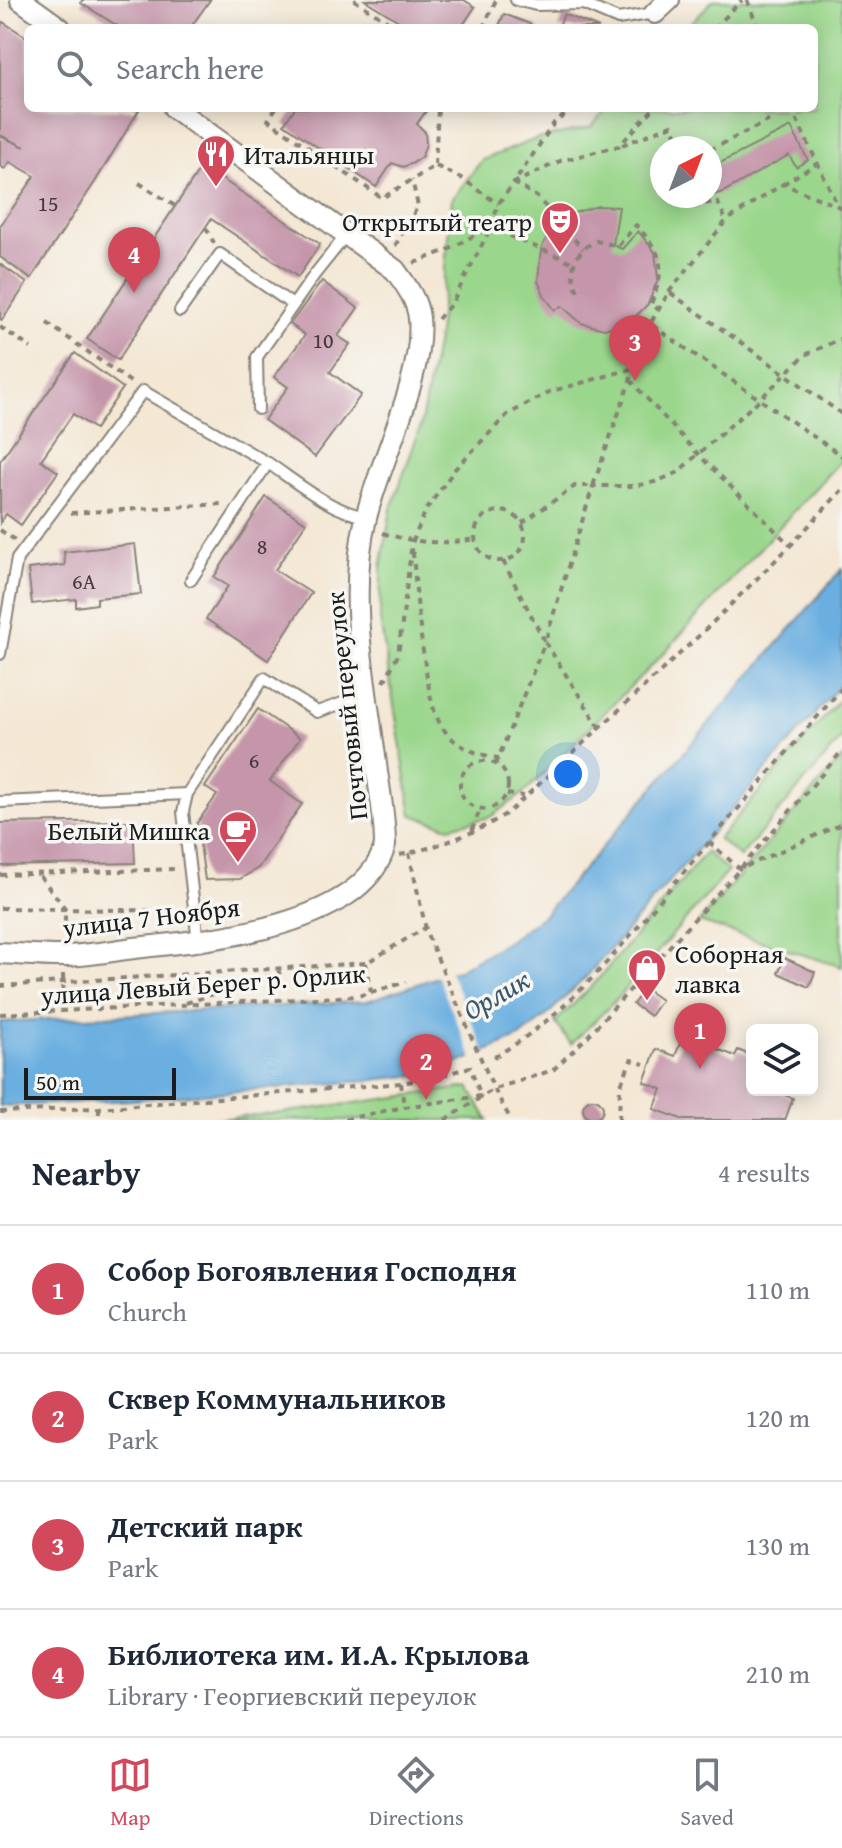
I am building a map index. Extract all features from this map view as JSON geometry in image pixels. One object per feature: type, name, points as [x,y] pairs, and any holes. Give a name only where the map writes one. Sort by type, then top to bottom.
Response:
[{"type":"street","points":[[21,0],[54,24]]},
{"type":"street","points":[[179,112],[395,270],[428,318]]},
{"type":"street","name":"Почтовый переулок","points":[[381,859],[385,832],[358,618],[360,552],[372,524],[428,318]]},
{"type":"street","name":"улица 7 Ноября","points":[[0,953],[65,956],[198,942],[281,923],[330,905],[360,885],[372,874],[381,859]]},
{"type":"lane","points":[[516,0],[536,5],[584,2],[618,19],[662,6]]},
{"type":"lane","points":[[258,409],[257,357],[347,234]]},
{"type":"lane","points":[[180,311],[220,254],[293,305]]},
{"type":"lane","points":[[0,654],[17,559],[143,391],[268,463],[334,507],[372,524]]},
{"type":"lane","points":[[191,580],[268,463]]},
{"type":"lane","points":[[198,942],[183,812],[187,794],[264,678],[317,712],[368,694]]},
{"type":"lane","points":[[0,802],[187,794]]},
{"type":"path","points":[[354,0],[393,24]]},
{"type":"path","points":[[485,24],[496,0]]},
{"type":"path","points":[[719,24],[745,0],[756,24]]},
{"type":"path","points":[[273,112],[268,120],[382,198],[435,166]]},
{"type":"path","points":[[435,166],[438,112]]},
{"type":"path","points":[[428,318],[452,303],[492,225],[498,204],[554,123],[569,112]]},
{"type":"path","points":[[619,146],[650,112]]},
{"type":"path","points":[[722,144],[770,120],[774,112]]},
{"type":"path","points":[[793,112],[841,207],[842,215]]},
{"type":"path","points":[[514,183],[560,161],[619,146],[672,125],[677,136]]},
{"type":"path","points":[[496,764],[545,642],[593,486],[658,309],[726,221],[818,163]]},
{"type":"path","points":[[435,166],[463,179],[498,204]]},
{"type":"path","points":[[393,250],[418,206],[412,180]]},
{"type":"path","points":[[139,183],[175,206]]},
{"type":"path","points":[[514,183],[537,197],[583,249]]},
{"type":"path","points":[[783,184],[841,207]]},
{"type":"path","points":[[720,208],[726,221]]},
{"type":"path","points":[[492,225],[510,236],[574,263]]},
{"type":"path","points":[[411,265],[450,249],[492,225]]},
{"type":"path","points":[[578,291],[572,278],[574,263],[583,249],[596,241],[618,246],[636,225],[659,255],[660,279],[651,304],[658,309]]},
{"type":"path","points":[[669,292],[842,414]]},
{"type":"path","points":[[47,323],[143,391]]},
{"type":"path","points":[[650,324],[842,456]]},
{"type":"path","points":[[0,327],[31,348]]},
{"type":"path","points":[[522,523],[575,486],[634,486],[677,473],[805,355],[842,338]]},
{"type":"path","points":[[368,694],[384,683],[398,655],[412,543],[426,510],[455,469],[507,415],[549,392],[635,368]]},
{"type":"path","points":[[630,380],[698,454],[791,545]]},
{"type":"path","points":[[381,859],[472,832],[510,811],[791,545],[842,490]]},
{"type":"path","points":[[53,514],[242,503]]},
{"type":"path","points":[[494,512],[509,513],[522,523],[525,540],[516,555],[503,561],[484,555],[475,539],[481,520],[494,512]]},
{"type":"path","points":[[372,524],[412,543],[456,543],[475,539]]},
{"type":"path","points":[[412,543],[419,633],[432,704],[441,727],[478,755],[499,758]]},
{"type":"path","points":[[503,561],[545,642],[600,728]]},
{"type":"path","points":[[494,1057],[554,1017],[603,966],[842,688]]},
{"type":"path","points":[[445,1120],[494,1089],[553,1070],[588,1036],[740,869],[842,751]]},
{"type":"path","points":[[480,761],[496,764],[507,777],[507,794],[496,806],[480,810],[466,803],[460,782],[462,774],[480,761]]},
{"type":"path","points":[[507,794],[525,796]]},
{"type":"path","points":[[472,832],[480,810]]},
{"type":"path","points":[[740,869],[842,824]]},
{"type":"path","points":[[709,842],[740,869]]},
{"type":"path","points":[[409,853],[427,934],[494,1089],[511,1120]]},
{"type":"path","points":[[0,875],[190,869]]},
{"type":"path","points":[[40,876],[65,908],[64,1012]]},
{"type":"path","points":[[0,908],[196,912]]},
{"type":"path","points":[[0,986],[366,963],[425,928]]},
{"type":"path","points":[[366,963],[371,993]]},
{"type":"path","points":[[179,1006],[287,970]]},
{"type":"path","name":"улица Левый Берег р. Орлик","points":[[0,1014],[371,993],[406,982]]},
{"type":"path","points":[[619,1120],[620,1087],[631,1060],[644,1064]]},
{"type":"path","points":[[0,1112],[99,1108],[401,1083],[470,1067],[481,1096]]},
{"type":"path","points":[[401,1083],[404,1107]]},
{"type":"path","points":[[341,1120],[481,1096]]},
{"type":"path","points":[[99,1108],[99,1120]]},
{"type":"path","points":[[47,1110],[47,1120]]},
{"type":"green space","points":[[713,0],[842,0],[842,459],[662,655],[524,793],[490,817],[449,827],[412,815],[380,620],[381,568],[391,509],[420,428],[438,334],[452,199],[482,160],[536,139],[591,127],[604,112],[818,112],[818,24],[690,24]]},
{"type":"green space","points":[[842,697],[842,738],[740,857],[718,839]]},
{"type":"green space","points":[[842,758],[842,967],[699,922]]},
{"type":"green space","points":[[706,852],[728,871],[612,1004],[571,1044],[555,1022],[594,984]]},
{"type":"green space","points":[[469,1087],[488,1120],[207,1120],[282,1113]]},
{"type":"water","name":"Орлик","points":[[842,569],[842,683],[586,977],[520,1037],[435,1073],[131,1100],[0,1106],[0,1022],[367,1001],[458,970],[505,943],[543,916]]},
{"type":"pier","points":[[449,969],[487,1057],[474,1062],[436,973]]},
{"type":"building","points":[[82,0],[210,0],[193,24],[115,24],[81,3]]},
{"type":"building","points":[[365,0],[464,0],[475,7],[464,24],[404,24]]},
{"type":"building","points":[[504,14],[530,24],[500,24]]},
{"type":"building","points":[[564,14],[589,24],[560,24]]},
{"type":"building","points":[[3,22],[24,35],[24,112],[138,112],[31,279],[0,257],[0,226],[35,176],[10,162],[5,169],[0,166],[0,136],[25,147],[0,135],[0,27]]},
{"type":"building","points":[[292,112],[425,112],[417,124],[425,132],[426,144],[422,156],[413,163],[403,167],[392,163],[376,187],[284,124]]},
{"type":"building","points":[[791,127],[808,160],[796,167],[789,155],[722,192],[722,162]]},
{"type":"building","points":[[202,166],[320,244],[298,277],[211,219],[118,360],[87,339]]},
{"type":"building","points":[[598,206],[619,207],[613,245],[622,249],[638,231],[655,252],[658,279],[648,304],[630,322],[604,329],[581,323],[562,306],[555,310],[538,281],[541,249],[552,228],[570,214]]},
{"type":"building","points":[[0,264],[27,283],[2,320],[0,319]]},
{"type":"building","points":[[322,281],[358,308],[338,336],[350,344],[330,372],[361,395],[315,457],[264,420],[288,387],[274,377],[305,335],[290,324]]},
{"type":"building","points":[[75,353],[123,388],[95,429],[73,414],[41,460],[58,472],[21,525],[6,514],[0,523],[0,461]]},
{"type":"building","points":[[266,497],[306,523],[275,570],[311,593],[268,660],[206,619],[228,586],[214,577]]},
{"type":"building","points":[[135,544],[141,594],[97,598],[97,604],[76,607],[76,599],[32,604],[28,569],[65,565],[64,552]]},
{"type":"building","points":[[258,709],[300,738],[270,781],[302,804],[258,868],[240,879],[205,880],[197,823],[217,795],[205,787]]},
{"type":"building","points":[[133,821],[135,863],[0,866],[0,823]]},
{"type":"building","points":[[785,958],[815,972],[809,987],[778,973]]},
{"type":"building","name":"Соборная лавка","points":[[645,989],[661,1000],[650,1016],[633,1004]]},
{"type":"building","points":[[683,1036],[735,1056],[738,1050],[746,1053],[746,1096],[793,1098],[785,1120],[684,1120],[654,1109],[662,1089],[644,1082],[656,1049],[675,1056]]},
{"type":"building","points":[[593,1099],[600,1102],[603,1109],[600,1116],[593,1119],[586,1116],[583,1109],[586,1102]]},
{"type":"place","name":"Итальянцы","points":[[216,188]]},
{"type":"place","name":"Открытый театр","points":[[560,255]]},
{"type":"place","name":"Библиотека им. И.А. Крылова","points":[[134,293]]},
{"type":"place","name":"Детский парк","points":[[635,381]]},
{"type":"place","name":"Белый Мишка","points":[[238,864]]},
{"type":"place","name":"Соборная лавка","points":[[647,1002]]},
{"type":"place","name":"Собор Богоявления Господня","points":[[700,1069]]},
{"type":"place","name":"Сквер Коммунальников","points":[[426,1100]]}]
